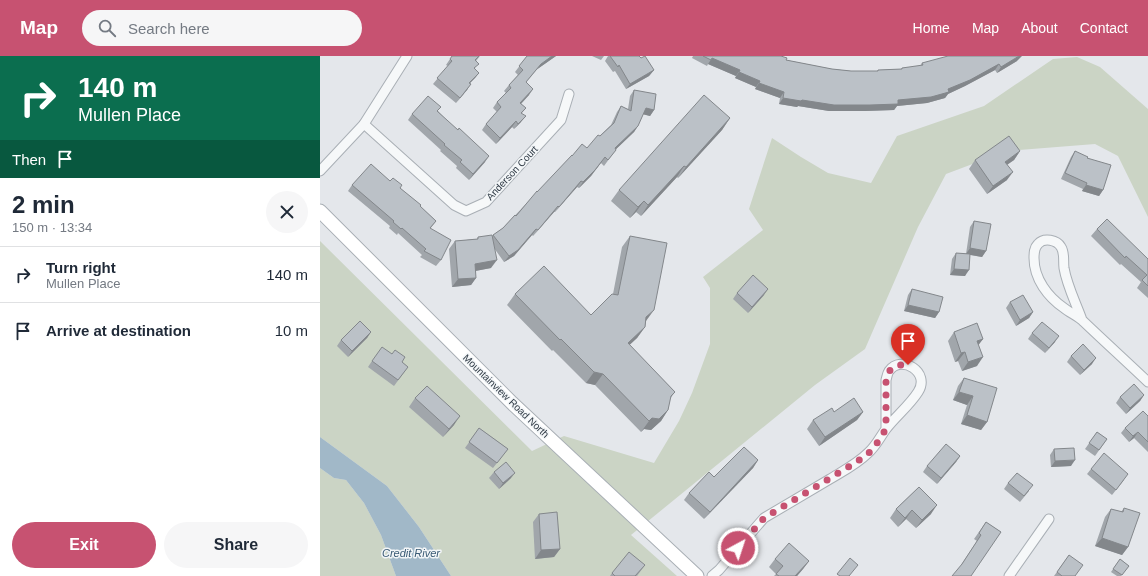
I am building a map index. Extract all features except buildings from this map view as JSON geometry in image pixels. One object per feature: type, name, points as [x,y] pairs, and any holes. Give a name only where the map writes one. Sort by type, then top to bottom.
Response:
[{"type":"main road","name":"Mountainview Road North","points":[[320,211],[512,403],[697,576]]},
{"type":"street","points":[[320,171],[364,124],[407,56]]},
{"type":"street","name":"Anderson Court","points":[[364,124],[454,205],[466,211],[486,202],[561,120],[569,94]]},
{"type":"street","points":[[1082,320],[1066,279],[1064,254],[1061,247],[1056,242],[1049,240],[1043,241],[1038,244],[1034,251],[1036,273],[1042,285],[1052,298],[1063,308],[1082,320],[1148,382]]},
{"type":"street","points":[[712,576],[719,570],[764,518],[868,454],[886,429],[920,389],[922,382],[920,374],[908,365],[901,364],[893,367],[888,372],[886,380],[886,429]]},
{"type":"street","points":[[1009,576],[1049,518]]},
{"type":"green space","points":[[1077,57],[1100,67],[1148,109],[1148,217],[1118,156],[1095,144],[1007,151],[946,174],[918,227],[865,349],[815,385],[631,535],[677,576],[451,576],[419,527],[387,486],[320,437],[320,241],[532,451],[564,436],[654,463],[679,421],[692,393],[710,344],[710,288],[703,277],[763,230],[749,209],[772,138],[828,173],[871,183],[897,136],[984,106],[1053,59]]},
{"type":"green space","points":[[320,468],[334,478],[346,480],[364,503],[381,535],[396,576],[320,576]]},
{"type":"water","name":"Credit River","points":[[320,437],[387,486],[419,527],[451,576],[396,576],[381,535],[364,503],[346,480],[334,478],[320,468]]},
{"type":"route","points":[[738,548],[764,518],[868,454],[886,429],[886,380],[888,372],[893,367],[901,364],[908,365]]}]
